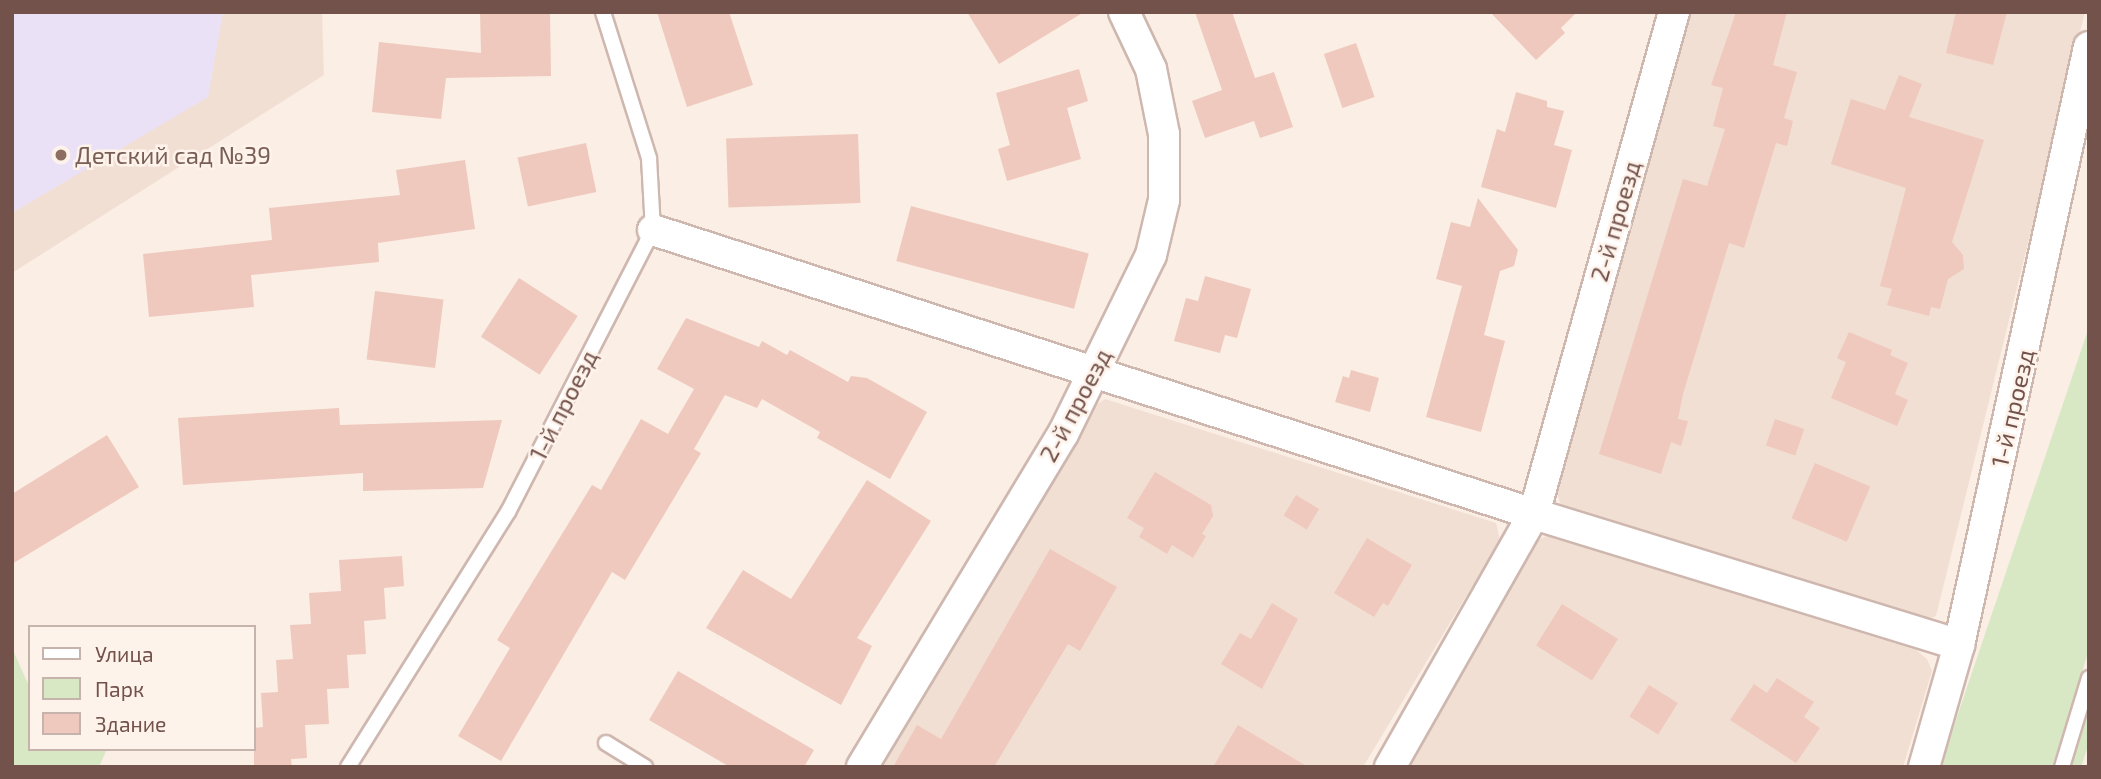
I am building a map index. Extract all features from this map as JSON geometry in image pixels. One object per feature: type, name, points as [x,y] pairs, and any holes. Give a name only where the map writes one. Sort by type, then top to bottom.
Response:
[{"type":"street","name":"2-й проезд","points":[[862,767],[1063,434],[1151,255],[1164,200],[1164,134],[1151,69],[1124,12]]},
{"type":"street","name":"2-й проезд","points":[[1390,767],[1534,514],[1664,19]]},
{"type":"street","name":"1-й проезд","points":[[1924,767],[1959,645],[2089,47]]},
{"type":"street","points":[[653,230],[1534,514],[1959,645]]},
{"type":"lane","points":[[603,12],[649,158],[653,230]]},
{"type":"lane","name":"1-й проезд","points":[[348,767],[508,512],[653,230]]},
{"type":"lane","points":[[2062,767],[2089,678]]},
{"type":"lane","points":[[606,743],[645,767]]},
{"type":"shaded area","points":[[12,12],[322,12],[324,75],[12,273]]},
{"type":"shaded area","name":"Детский сад №39","points":[[12,12],[223,12],[208,97],[12,213]]},
{"type":"shaded area","points":[[1689,12],[2085,12],[1936,616],[1926,620],[1561,506],[1556,490]]},
{"type":"shaded area","points":[[1105,399],[1496,523],[1500,540],[1363,767],[873,767],[1089,410]]},
{"type":"shaded area","points":[[1548,535],[1916,650],[1927,659],[1932,671],[1903,767],[1404,767],[1533,543]]},
{"type":"green space","points":[[2089,327],[2089,650],[2052,767],[1940,767]]},
{"type":"green space","points":[[12,648],[28,684],[28,751],[106,751],[99,767],[12,767]]},
{"type":"green space","points":[[2089,711],[2089,743],[2081,767],[2071,767]]},
{"type":"building","points":[[480,12],[550,12],[551,76],[446,78],[441,119],[372,112],[379,42],[481,53]]},
{"type":"building","points":[[657,12],[729,12],[753,85],[687,107]]},
{"type":"building","points":[[967,12],[1084,12],[999,64]]},
{"type":"building","points":[[1195,12],[1232,12],[1255,78],[1274,72],[1293,127],[1260,138],[1254,121],[1205,138],[1192,101],[1222,90]]},
{"type":"building","points":[[1490,12],[1577,12],[1561,28],[1565,33],[1536,60]]},
{"type":"building","points":[[1736,12],[1787,12],[1773,65],[1797,72],[1784,118],[1793,121],[1787,146],[1776,143],[1744,248],[1729,243],[1683,394],[1678,419],[1688,421],[1681,446],[1671,442],[1661,474],[1599,454],[1683,179],[1707,186],[1725,129],[1713,126],[1723,88],[1711,85]]},
{"type":"building","points":[[1956,12],[2007,12],[1993,65],[1946,53]]},
{"type":"building","points":[[1356,43],[1375,97],[1342,108],[1324,54]]},
{"type":"building","points":[[1079,69],[1088,101],[1067,108],[1081,159],[1007,181],[998,149],[1010,145],[996,93]]},
{"type":"building","points":[[1899,75],[1922,84],[1909,117],[1984,140],[1952,242],[1963,255],[1964,269],[1948,279],[1940,309],[1931,307],[1929,316],[1887,305],[1892,289],[1880,286],[1906,188],[1831,164],[1851,99],[1885,110]]},
{"type":"building","points":[[1516,92],[1547,101],[1547,107],[1564,111],[1554,145],[1572,150],[1556,208],[1481,187],[1497,129],[1505,132]]},
{"type":"building","points":[[858,134],[860,203],[728,208],[726,139]]},
{"type":"building","points":[[586,143],[596,192],[528,206],[518,158]]},
{"type":"building","points":[[465,160],[475,229],[378,243],[379,262],[251,275],[254,307],[149,317],[143,254],[272,240],[269,208],[400,195],[396,170]]},
{"type":"building","points":[[1478,198],[1518,250],[1514,266],[1500,271],[1484,335],[1505,341],[1481,432],[1426,417],[1462,286],[1436,279],[1451,222],[1470,227]]},
{"type":"building","points":[[911,206],[1089,254],[1074,309],[896,261]]},
{"type":"building","points":[[1205,276],[1251,289],[1237,338],[1225,335],[1220,353],[1174,341],[1186,298],[1198,301]]},
{"type":"building","points":[[519,278],[578,316],[540,375],[481,337]]},
{"type":"building","points":[[375,291],[443,299],[435,368],[367,359]]},
{"type":"building","points":[[686,318],[759,347],[762,341],[787,355],[790,350],[848,382],[851,376],[867,378],[927,412],[890,479],[817,438],[820,432],[762,399],[757,408],[725,395],[694,449],[701,453],[625,580],[612,572],[501,761],[458,736],[510,648],[497,640],[592,485],[601,490],[641,419],[668,434],[694,389],[657,369]]},
{"type":"building","points":[[1849,332],[1892,350],[1890,355],[1908,363],[1895,394],[1908,400],[1897,426],[1831,398],[1846,362],[1837,358]]},
{"type":"building","points":[[1351,370],[1379,378],[1370,412],[1335,402],[1343,376],[1349,378]]},
{"type":"building","points":[[339,408],[340,425],[502,420],[483,488],[363,491],[363,473],[183,485],[178,418]]},
{"type":"building","points":[[1775,419],[1804,429],[1795,456],[1766,445]]},
{"type":"building","points":[[107,435],[139,487],[12,564],[12,494]]},
{"type":"building","points":[[1815,463],[1870,486],[1847,542],[1792,518]]},
{"type":"building","points":[[1155,472],[1211,505],[1213,516],[1202,534],[1206,536],[1193,558],[1172,545],[1167,554],[1139,537],[1144,528],[1127,518]]},
{"type":"building","points":[[867,480],[931,521],[857,638],[872,646],[841,705],[706,628],[743,570],[791,599]]},
{"type":"building","points":[[1296,495],[1319,509],[1307,529],[1284,516]]},
{"type":"building","points":[[1367,538],[1412,565],[1388,606],[1383,603],[1374,617],[1334,593]]},
{"type":"building","points":[[1050,549],[1117,587],[1080,651],[1068,644],[994,767],[893,767],[917,725],[941,739]]},
{"type":"building","points":[[402,556],[404,586],[384,588],[386,619],[364,621],[366,654],[347,655],[349,688],[327,689],[329,724],[305,725],[307,758],[291,759],[292,767],[254,767],[256,728],[263,727],[261,693],[278,692],[276,660],[293,659],[290,625],[311,624],[309,593],[341,591],[339,560]]},
{"type":"building","points":[[1272,603],[1298,619],[1262,689],[1221,664],[1240,633],[1251,639]]},
{"type":"building","points":[[1562,604],[1618,639],[1592,681],[1536,646]]},
{"type":"building","points":[[678,671],[814,750],[804,767],[730,767],[649,720]]},
{"type":"building","points":[[1777,678],[1814,702],[1804,717],[1820,728],[1796,763],[1730,720],[1754,684],[1767,693]]},
{"type":"building","points":[[1649,685],[1678,703],[1658,734],[1629,716]]},
{"type":"building","points":[[1238,725],[1308,767],[1213,767]]},
{"type":"place","name":"Детский сад №39","points":[[61,155]]}]
